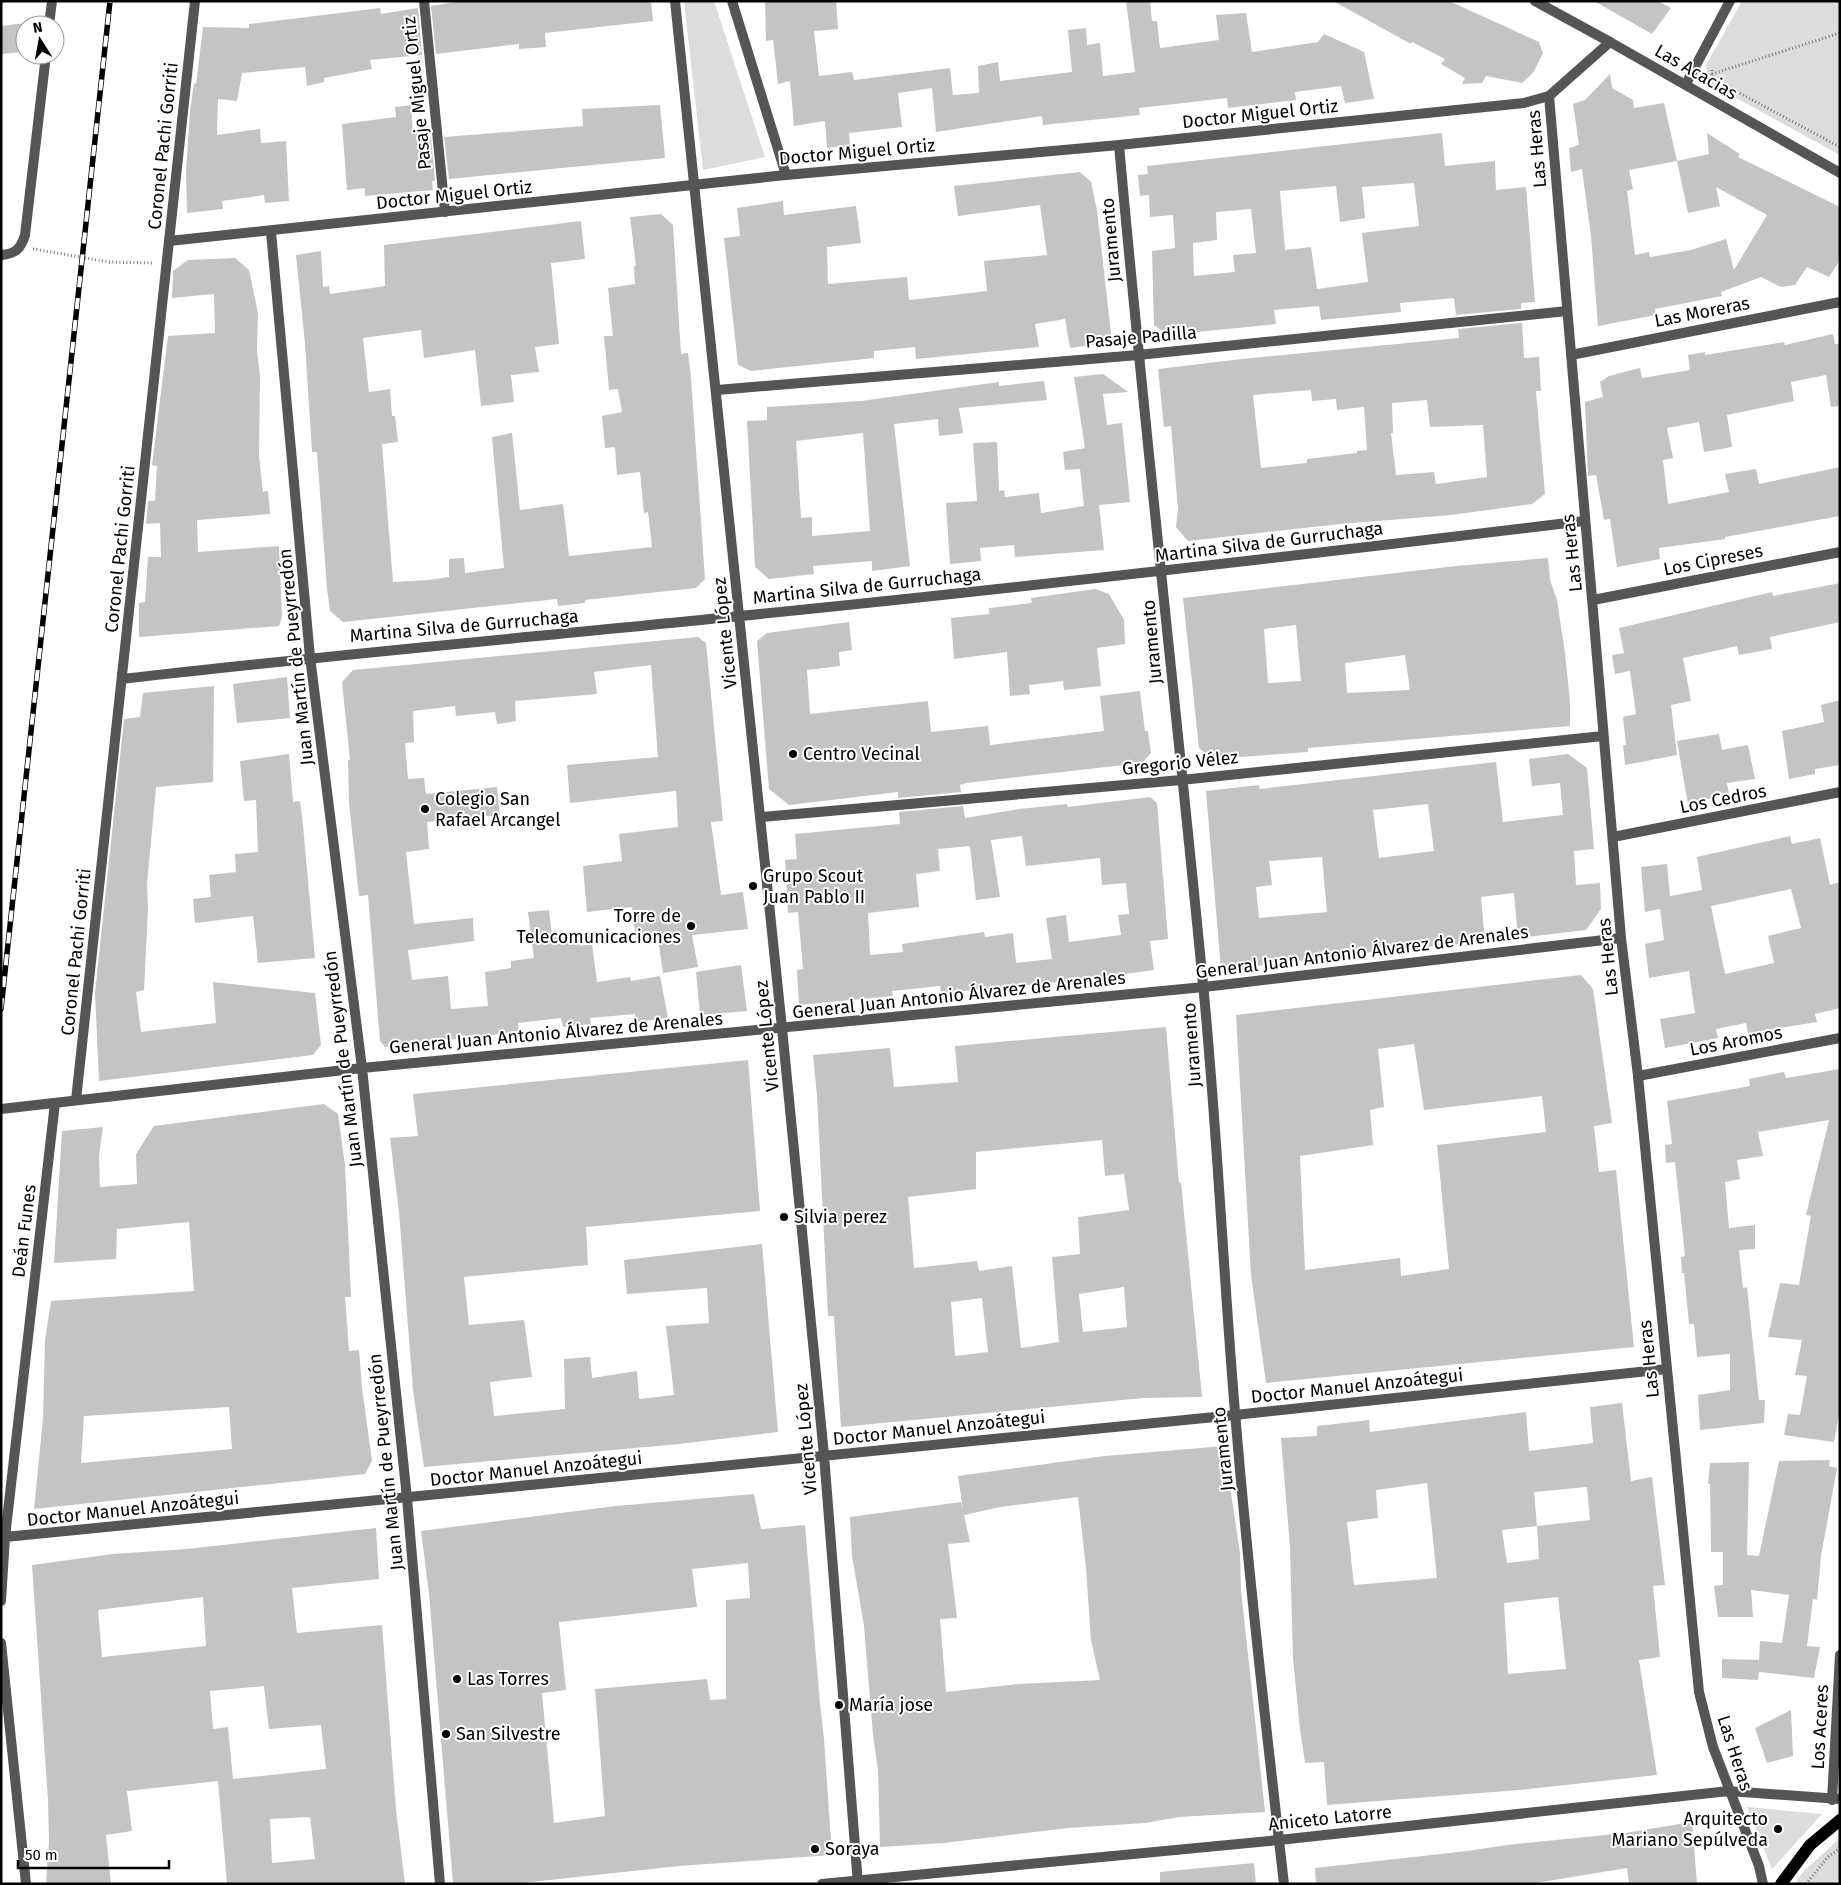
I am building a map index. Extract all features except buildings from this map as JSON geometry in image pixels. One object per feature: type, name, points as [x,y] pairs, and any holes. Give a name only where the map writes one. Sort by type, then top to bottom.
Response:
[{"type":"main road","points":[[1782,1884],[1810,1845],[1840,1820]]},
{"type":"street","points":[[50,15],[52,1]]},
{"type":"street","name":"Coronel Pachi Gorriti","points":[[76,1100],[195,1]]},
{"type":"street","name":"Pasaje Miguel Ortiz","points":[[424,1],[445,212]]},
{"type":"street","name":"Vicente López","points":[[675,1],[761,817],[824,1455],[858,1882]]},
{"type":"street","points":[[732,1],[786,175]]},
{"type":"street","name":"Las Acacias","points":[[1535,1],[1686,84],[1840,173]]},
{"type":"street","points":[[1686,84],[1730,1]]},
{"type":"street","name":"Las Heras","points":[[1610,42],[1549,96],[1584,521],[1593,600],[1621,938],[1638,1076],[1699,1692],[1713,1747],[1728,1791],[1759,1866],[1763,1884]]},
{"type":"street","points":[[1,255],[11,254],[21,247],[26,235],[45,65]]},
{"type":"street","name":"Doctor Miguel Ortiz","points":[[169,241],[271,232],[786,175],[1119,145],[1524,103],[1549,96]]},
{"type":"street","name":"Juramento","points":[[1119,145],[1138,355],[1204,987],[1235,1415],[1284,1884]]},
{"type":"street","name":"Juan Martín de Pueyrredón","points":[[271,232],[310,657],[362,1068],[407,1498],[440,1884]]},
{"type":"street","name":"Las Moreras","points":[[1571,355],[1840,302]]},
{"type":"street","name":"Pasaje Padilla","points":[[717,390],[1138,355],[1567,310]]},
{"type":"street","name":"Martina Silva de Gurruchaga","points":[[122,679],[310,657],[739,616],[1162,572],[1584,521]]},
{"type":"street","name":"Los Cipreses","points":[[1593,600],[1840,552]]},
{"type":"street","name":"Gregorio Vélez","points":[[761,817],[1181,780],[1603,736]]},
{"type":"street","name":"Los Cedros","points":[[1613,838],[1840,792]]},
{"type":"street","name":"General Juan Antonio Álvarez de Arenales","points":[[1,1110],[362,1068],[1204,987],[1621,938]]},
{"type":"street","name":"Los Aromos","points":[[1638,1076],[1840,1038]]},
{"type":"street","name":"Deán Funes","points":[[1,1602],[5,1537],[55,1103]]},
{"type":"street","name":"Doctor Manuel Anzoátegui","points":[[5,1537],[1235,1415],[1667,1369]]},
{"type":"street","points":[[1,1643],[26,1884]]},
{"type":"street","name":"Los Aceres","points":[[1836,1800],[1840,1655]]},
{"type":"street","name":"Aniceto Latorre","points":[[822,1884],[1279,1840],[1728,1791],[1836,1800]]},
{"type":"path","points":[[1840,34],[1712,74],[1717,81],[1840,147]]},
{"type":"path","points":[[21,247],[109,262],[167,263]]},
{"type":"path","points":[[1806,1884],[1840,1848]]},
{"type":"path","points":[[1813,1875],[1817,1880]]},
{"type":"shaded area","points":[[684,1],[714,1],[765,157],[703,170]]},
{"type":"shaded area","points":[[1742,1],[1840,1],[1840,155],[1716,87],[1707,78],[1706,65]]},
{"type":"shaded area","points":[[1747,1807],[1822,1814],[1772,1869]]},
{"type":"shaded area","points":[[1840,1838],[1840,1884],[1795,1884],[1803,1872]]},
{"type":"railway","points":[[1,1009],[110,1]]},
{"type":"place","name":"Centro Vecinal","points":[[793,754]]},
{"type":"place","name":"Colegio San Rafael Arcangel","points":[[425,809]]},
{"type":"place","name":"Grupo Scout Juan Pablo II","points":[[753,886]]},
{"type":"place","name":"Torre de Telecomunicaciones","points":[[691,926]]},
{"type":"place","name":"Silvia perez","points":[[784,1217]]},
{"type":"place","name":"Las Torres","points":[[457,1679]]},
{"type":"place","name":"María jose","points":[[839,1705]]},
{"type":"place","name":"San Silvestre","points":[[446,1734]]},
{"type":"place","name":"Arquitecto Mariano Sepúlveda","points":[[1778,1829]]},
{"type":"place","name":"Soraya","points":[[815,1849]]}]
